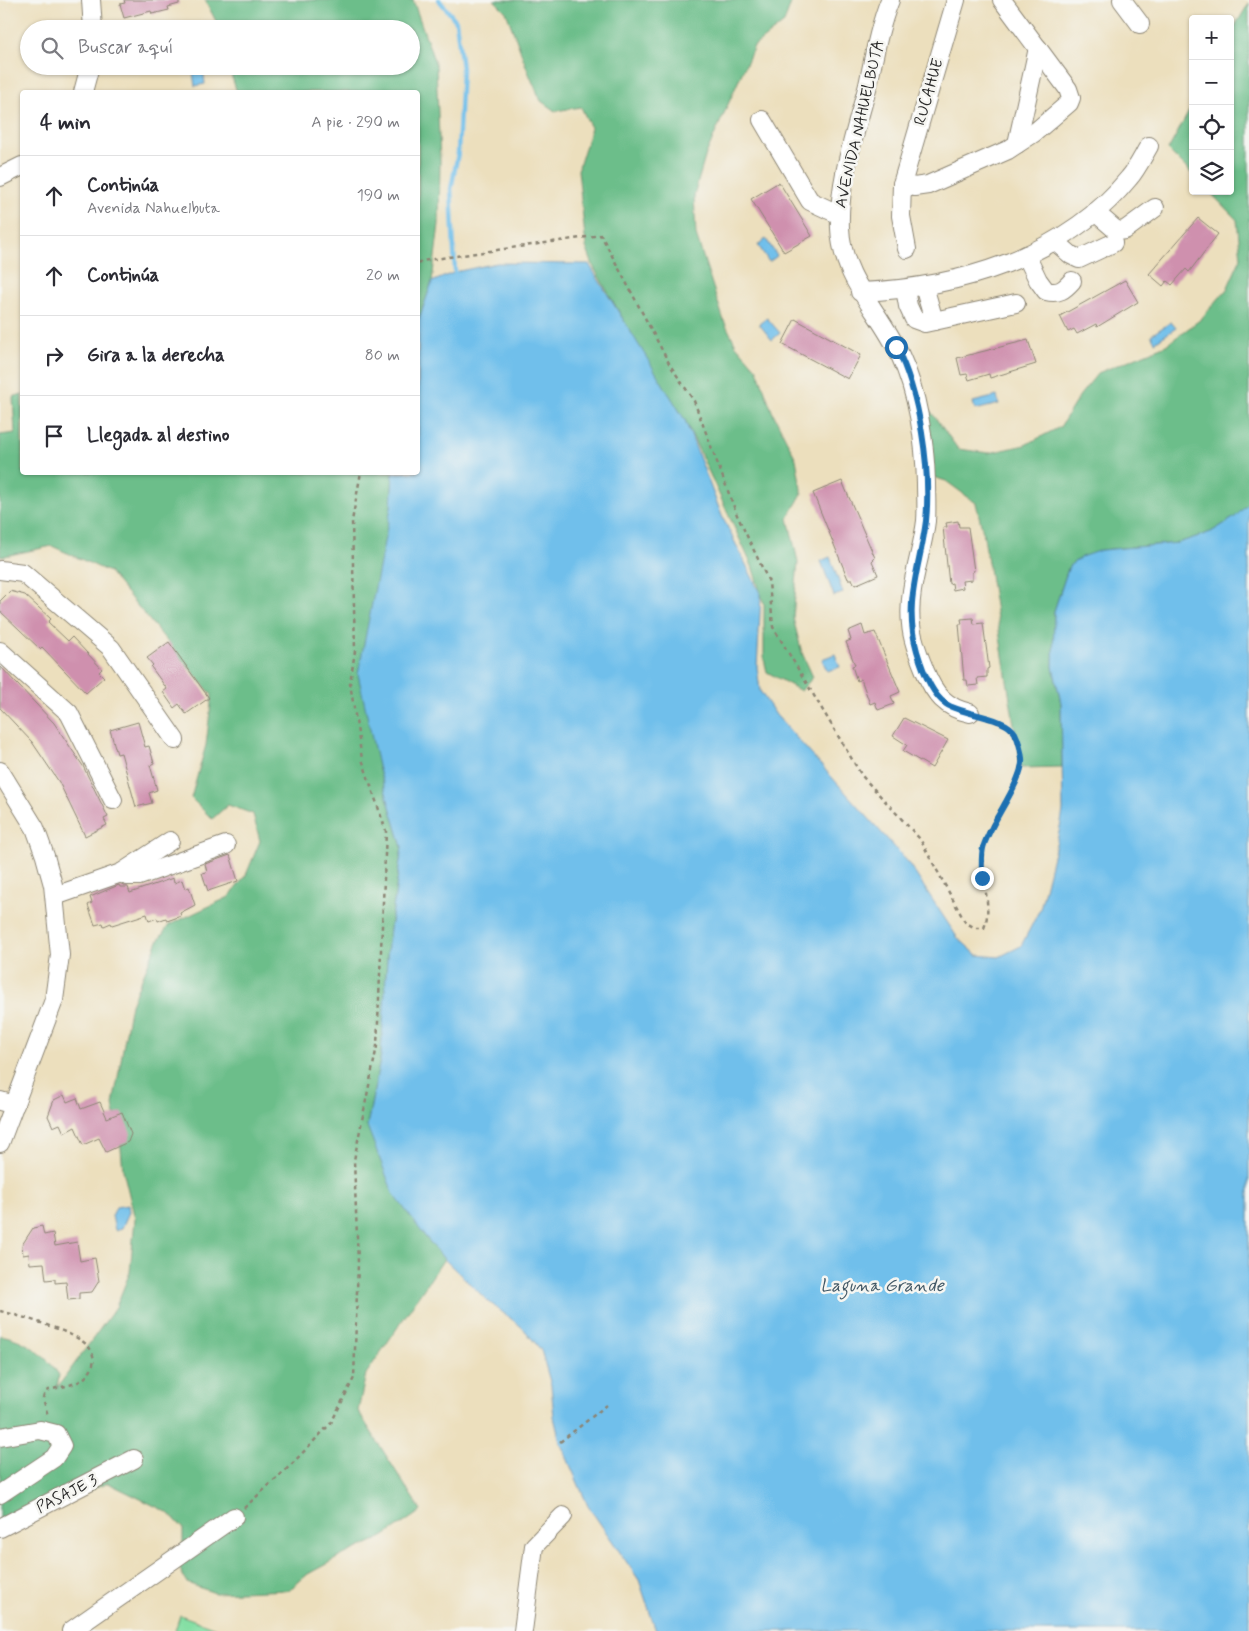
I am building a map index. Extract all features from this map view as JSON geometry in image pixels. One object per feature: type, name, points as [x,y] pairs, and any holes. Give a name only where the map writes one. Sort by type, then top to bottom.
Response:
[{"type":"street","points":[[91,0],[92,20]]},
{"type":"street","name":"AVENIDA NAHUELBUTA","points":[[890,0],[841,192],[840,215],[845,260],[860,292],[891,338],[906,367],[923,445],[926,481],[926,520],[912,590],[911,624],[918,653],[930,684],[944,703],[957,710],[970,713]]},
{"type":"street","name":"RUCAHUE","points":[[907,249],[901,216],[902,184],[956,0]]},
{"type":"street","points":[[902,184],[914,187],[928,185],[1017,144],[1066,107],[1071,98],[1068,88],[1002,0]]},
{"type":"street","points":[[1122,0],[1140,24]]},
{"type":"street","points":[[1017,144],[1038,48]]},
{"type":"street","points":[[84,90],[88,75]]},
{"type":"street","points":[[762,120],[810,201],[840,215]]},
{"type":"street","points":[[860,292],[924,286],[964,276],[1026,255],[1056,242],[1095,212],[1130,177],[1149,146]]},
{"type":"street","points":[[0,177],[20,167]]},
{"type":"street","points":[[1095,212],[1117,231],[1125,230],[1155,208]]},
{"type":"street","points":[[1056,242],[1071,255],[1079,259],[1113,243]]},
{"type":"street","points":[[1026,255],[1038,280],[1046,291],[1056,293],[1064,289],[1072,281]]},
{"type":"street","points":[[924,286],[934,321]]},
{"type":"street","points":[[904,289],[908,306],[914,319],[925,323],[1016,303]]},
{"type":"street","points":[[0,570],[22,573],[111,648],[174,740]]},
{"type":"street","points":[[0,651],[70,714],[113,800]]},
{"type":"street","points":[[0,771],[35,828],[45,856],[54,896],[60,954],[58,984],[54,1000],[8,1103],[0,1143]]},
{"type":"street","points":[[54,896],[121,873],[170,841]]},
{"type":"street","points":[[121,873],[127,876],[139,876],[226,845]]},
{"type":"street","points":[[0,1437],[40,1430],[52,1432],[61,1441],[58,1454],[0,1494]]},
{"type":"street","name":"PASAJE 3","points":[[0,1528],[134,1460]]},
{"type":"street","points":[[524,1631],[534,1546],[563,1516]]},
{"type":"street","points":[[71,1631],[234,1517]]},
{"type":"path","points":[[420,263],[601,236],[670,365],[694,401],[736,515],[769,582],[773,627],[862,776],[920,839],[965,922],[975,928],[984,928],[988,918],[987,900],[982,878],[983,848],[1019,775],[1022,760],[1014,732],[1006,726],[970,713]]},
{"type":"path","points":[[234,1517],[290,1466],[331,1423],[354,1378],[358,1263],[354,1160],[377,1046],[386,831],[362,758],[350,683],[356,651],[352,522],[360,475]]},
{"type":"path","points":[[0,1311],[23,1317],[68,1335],[88,1346],[94,1360],[93,1368],[83,1380],[46,1391],[43,1398],[52,1432]]},
{"type":"path","points":[[560,1442],[607,1405]]},
{"type":"green space","points":[[205,0],[413,0],[420,20],[215,20]]},
{"type":"green space","points":[[494,0],[792,0],[784,23],[754,46],[706,154],[694,195],[696,235],[724,321],[736,345],[757,369],[772,411],[796,459],[802,494],[788,518],[798,562],[793,618],[802,653],[813,677],[801,691],[767,672],[764,659],[764,604],[752,566],[685,420],[644,356],[594,268],[586,247],[578,170],[591,128],[581,107],[555,111],[541,101],[506,12]]},
{"type":"green space","points":[[1249,3],[1249,503],[1235,517],[1211,532],[1178,543],[1101,550],[1069,566],[1054,611],[1053,667],[1061,703],[1062,767],[1021,768],[984,537],[976,503],[946,481],[930,476],[926,405],[958,449],[989,453],[1025,445],[1060,427],[1080,395],[1098,373],[1166,345],[1201,319],[1227,289],[1241,258],[1237,220],[1213,195],[1234,195],[1234,27]]},
{"type":"green space","points":[[420,20],[436,66],[440,161],[439,224],[432,282],[420,316],[420,90],[236,90],[231,75],[420,75]]},
{"type":"green space","points":[[1189,111],[1189,171],[1168,150]]},
{"type":"green space","points":[[20,395],[20,475],[393,475],[378,766],[402,847],[388,943],[381,1055],[367,1126],[424,1235],[444,1259],[366,1374],[358,1411],[421,1511],[383,1537],[345,1554],[308,1574],[289,1590],[215,1593],[187,1583],[176,1561],[183,1544],[183,1528],[169,1513],[108,1483],[0,1525],[0,1335],[18,1340],[41,1354],[59,1375],[57,1388],[116,1307],[130,1272],[135,1219],[123,1170],[120,1138],[113,1105],[131,1004],[158,941],[169,925],[229,897],[246,875],[260,841],[253,814],[228,805],[212,819],[191,798],[206,745],[212,695],[109,572],[52,546],[0,557],[0,435],[15,433],[13,397]]},
{"type":"green space","points":[[180,1615],[224,1631],[175,1631]]},
{"type":"water","points":[[193,75],[204,75],[205,84],[195,86]]},
{"type":"water","points":[[766,239],[777,256],[769,262],[758,245]]},
{"type":"water","name":"Laguna Grande","points":[[497,263],[589,264],[685,420],[722,516],[761,595],[757,667],[760,691],[776,715],[907,861],[957,937],[977,955],[999,957],[1021,946],[1040,909],[1059,832],[1063,811],[1061,703],[1053,667],[1054,611],[1069,566],[1081,557],[1101,550],[1178,543],[1211,532],[1235,517],[1249,503],[1249,1631],[656,1631],[639,1580],[588,1506],[560,1442],[554,1417],[551,1385],[541,1350],[523,1328],[489,1302],[444,1259],[393,1193],[367,1126],[381,1055],[388,943],[402,847],[378,766],[358,674],[391,507],[393,475],[420,475],[420,316],[432,282],[455,272]]},
{"type":"water","points":[[767,318],[780,333],[772,340],[759,324]]},
{"type":"water","points":[[1171,322],[1176,328],[1155,342],[1151,335]]},
{"type":"water","points":[[997,396],[999,404],[975,410],[973,402]]},
{"type":"water","points":[[830,557],[843,593],[834,596],[821,561]]},
{"type":"water","points":[[835,654],[840,667],[827,671],[822,659]]},
{"type":"water","points":[[128,1205],[129,1212],[122,1228],[115,1230],[112,1216],[116,1207]]},
{"type":"building","points":[[124,0],[179,0],[179,4],[168,7],[169,10],[152,14],[151,11],[124,18],[120,4],[125,3]]},
{"type":"building","points":[[779,182],[812,236],[784,252],[751,199]]},
{"type":"building","points":[[1198,218],[1218,234],[1189,272],[1186,269],[1172,285],[1167,281],[1163,286],[1149,274]]},
{"type":"building","points":[[1125,280],[1138,302],[1097,327],[1096,324],[1077,334],[1074,329],[1068,332],[1060,316]]},
{"type":"building","points":[[795,319],[861,355],[848,379],[782,344]]},
{"type":"building","points":[[1028,340],[1036,364],[990,378],[989,374],[969,380],[967,374],[961,375],[957,358]]},
{"type":"building","points":[[842,481],[875,558],[872,561],[878,575],[855,585],[852,579],[848,579],[813,493]]},
{"type":"building","points":[[958,521],[959,527],[968,527],[974,571],[972,572],[972,580],[962,581],[963,588],[953,590],[952,583],[949,584],[943,527],[947,527],[946,523]]},
{"type":"building","points":[[10,591],[25,595],[51,619],[48,622],[68,641],[72,637],[102,669],[99,672],[104,677],[86,693],[42,647],[40,649],[0,611],[0,601]]},
{"type":"building","points":[[973,618],[974,624],[983,623],[989,668],[987,669],[987,677],[977,678],[978,685],[968,686],[967,680],[964,680],[959,624],[962,624],[961,619]]},
{"type":"building","points":[[862,625],[865,635],[875,632],[900,692],[891,696],[894,704],[878,710],[875,702],[870,704],[861,679],[857,681],[852,666],[855,665],[846,642],[851,640],[848,631]]},
{"type":"building","points":[[169,642],[209,698],[186,714],[179,704],[174,708],[163,692],[167,689],[151,667],[153,665],[147,658]]},
{"type":"building","points":[[0,666],[54,723],[83,766],[108,817],[104,819],[107,825],[85,836],[59,782],[32,742],[0,708]]},
{"type":"building","points":[[904,718],[948,740],[932,768],[903,751],[907,745],[893,736]]},
{"type":"building","points":[[138,722],[145,747],[149,746],[154,763],[150,765],[157,790],[149,793],[152,803],[136,807],[121,753],[117,754],[110,730]]},
{"type":"building","points":[[230,855],[238,881],[208,891],[202,873],[207,872],[205,864]]},
{"type":"building","points":[[173,878],[174,883],[182,880],[185,889],[189,887],[195,905],[180,913],[181,916],[167,921],[166,918],[158,921],[157,918],[149,921],[147,914],[112,925],[111,923],[104,926],[103,923],[95,925],[88,905],[92,903],[90,897],[119,885],[120,887],[128,887],[130,893]]},
{"type":"building","points":[[64,1095],[67,1102],[77,1098],[81,1109],[100,1102],[107,1118],[122,1112],[131,1134],[128,1142],[106,1152],[99,1138],[83,1145],[75,1127],[64,1133],[60,1124],[53,1127],[48,1116],[54,1100]]},
{"type":"building","points":[[42,1226],[44,1235],[53,1233],[55,1246],[77,1242],[80,1261],[95,1258],[99,1281],[92,1292],[79,1293],[79,1299],[68,1300],[66,1282],[55,1283],[55,1279],[46,1280],[44,1263],[30,1264],[29,1254],[23,1255],[22,1245],[33,1228]]},
{"type":"waterway","points":[[439,0],[456,21],[462,69],[458,153],[451,189],[455,272]]},
{"type":"route","points":[[896,347],[906,367],[911,384],[923,445],[926,481],[926,520],[912,590],[911,624],[918,653],[930,684],[944,703],[957,710],[999,722],[1006,726],[1014,732],[1022,760],[1019,775],[991,828],[983,848],[982,878]]}]
